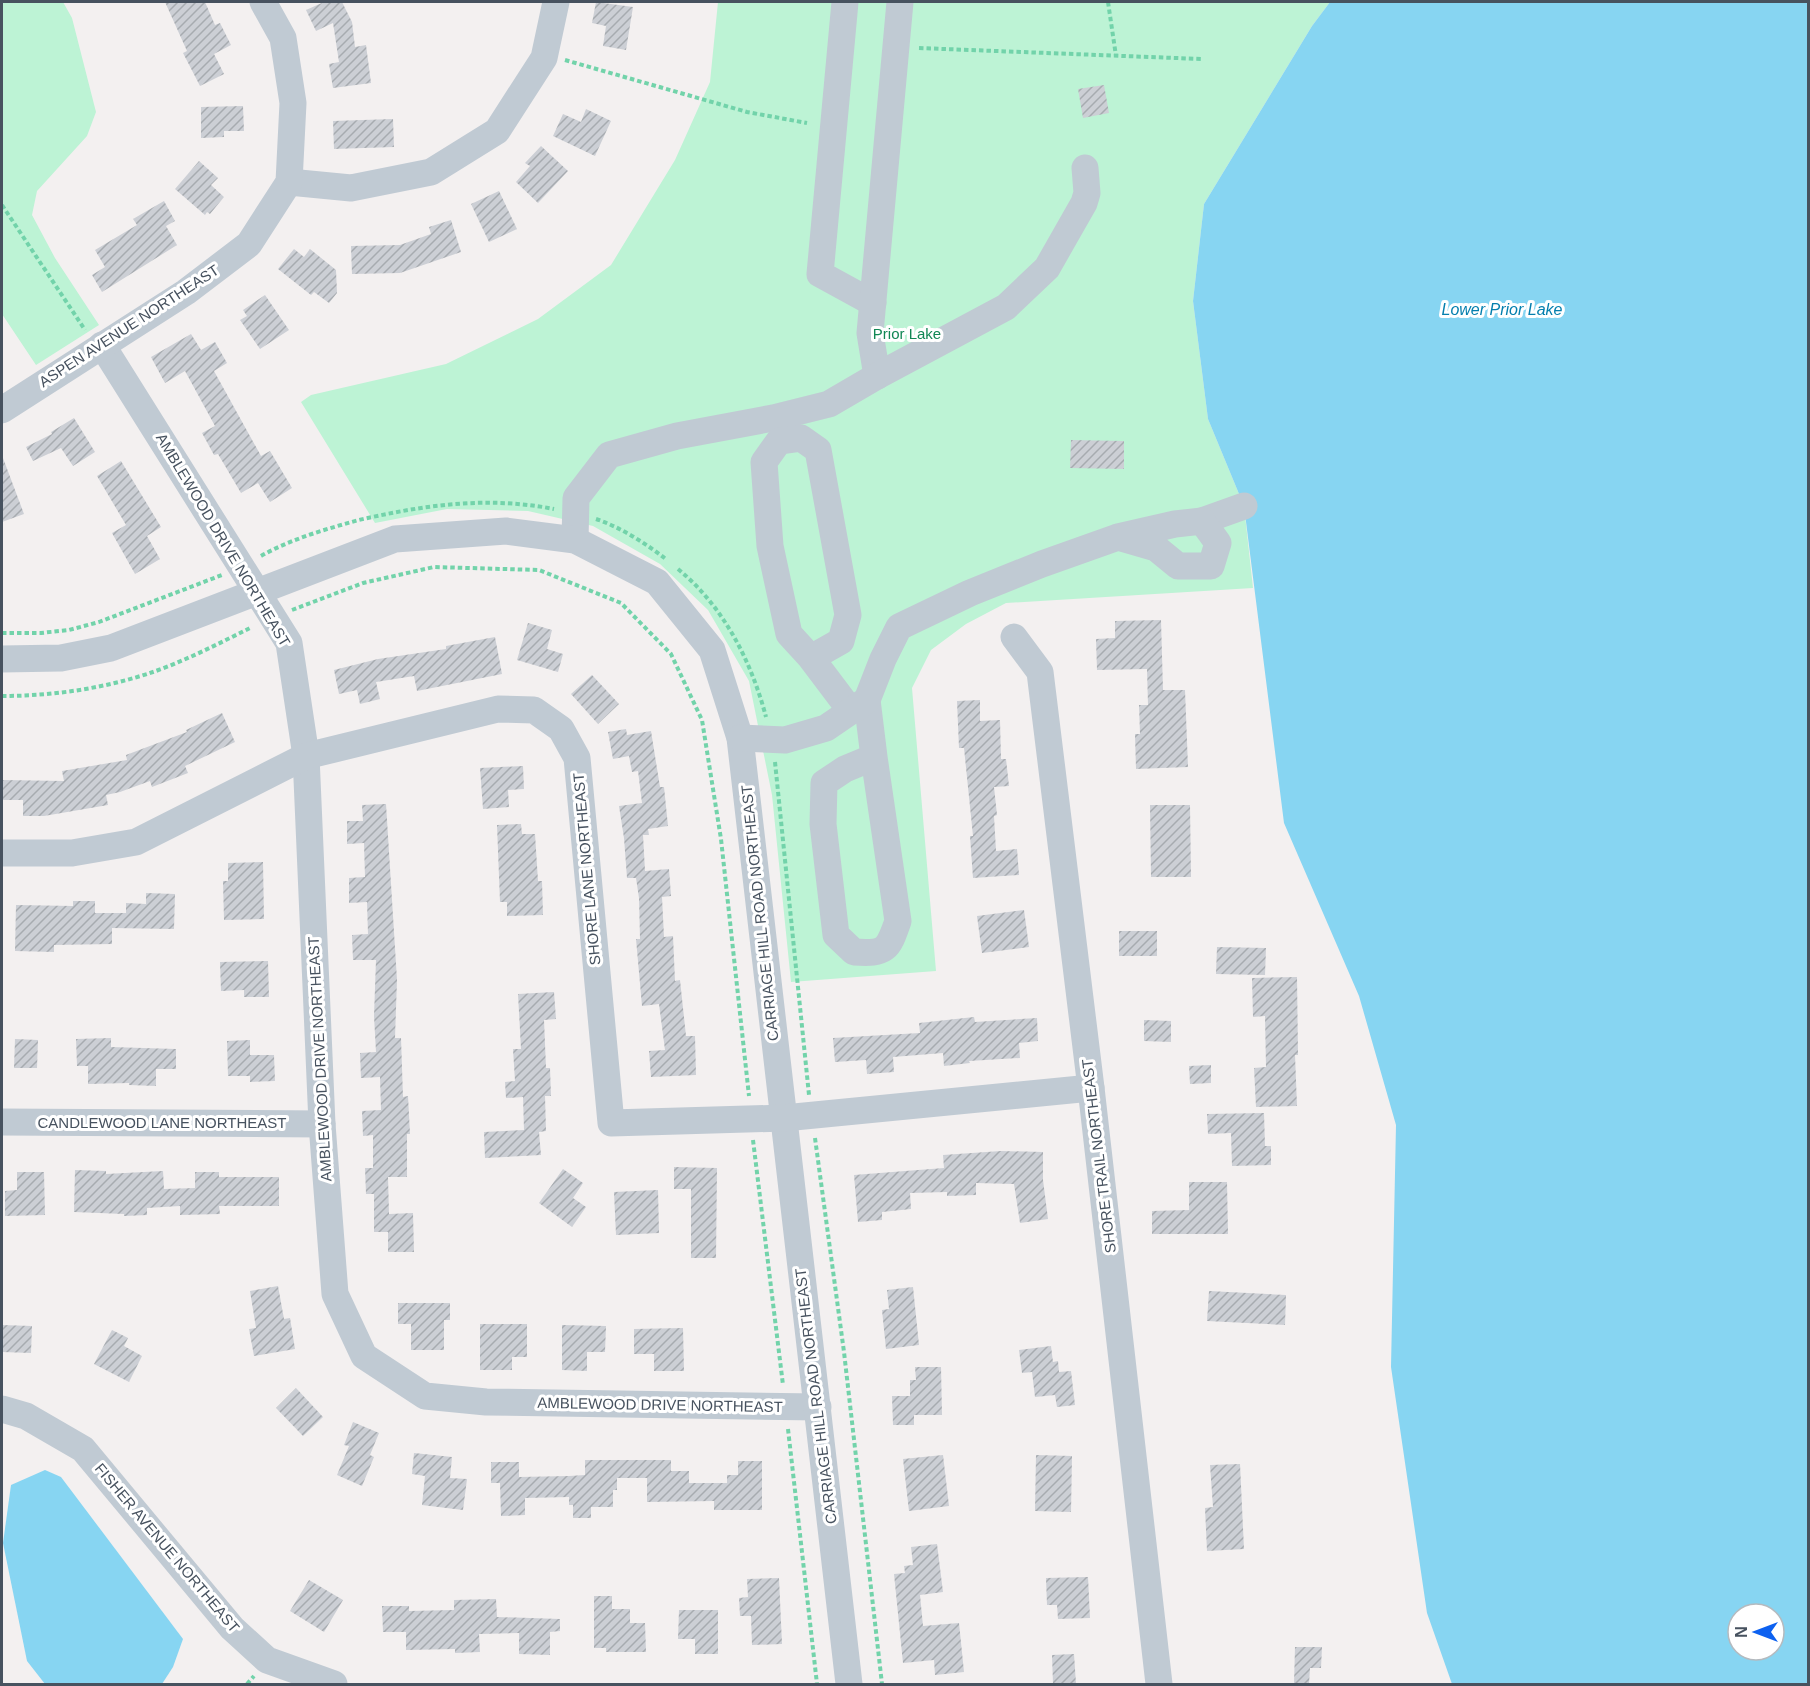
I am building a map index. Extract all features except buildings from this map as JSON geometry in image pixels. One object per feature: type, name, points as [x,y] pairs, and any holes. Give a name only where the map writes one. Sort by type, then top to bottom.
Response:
[{"type":"street","name":"ASPEN AVENUE NORTHEAST","points":[[2,410],[186,292],[249,244],[289,182],[293,103],[283,38],[262,2]]},
{"type":"street","points":[[289,182],[351,188],[431,172],[497,130],[544,58],[556,2]]},
{"type":"street","points":[[845,2],[820,274],[873,303]]},
{"type":"street","points":[[877,376],[870,333],[900,2]]},
{"type":"street","points":[[575,540],[576,498],[609,455],[677,436],[772,418],[829,404],[1006,307],[1047,268],[1084,203],[1087,193],[1084,168]]},
{"type":"street","name":"AMBLEWOOD DRIVE NORTHEAST","points":[[99,346],[242,566],[289,643],[306,756],[322,1124],[335,1294],[364,1356],[426,1396],[486,1402],[818,1407]]},
{"type":"street","points":[[811,658],[841,641],[848,615],[818,450],[801,438],[779,441],[764,462],[770,546],[789,634],[811,658],[859,706],[874,758],[898,921],[890,944],[876,953],[854,952],[836,935],[823,824],[824,783],[845,769],[874,758]]},
{"type":"street","points":[[740,738],[785,740],[826,728],[859,706],[899,627],[991,584],[1118,537],[1175,524],[1202,521],[1244,506]]},
{"type":"street","points":[[1118,537],[1156,548],[1178,566],[1211,566],[1218,543],[1202,521]]},
{"type":"street","name":"CARRIAGE HILL ROAD NORTHEAST","points":[[2,659],[61,658],[111,648],[395,539],[506,531],[575,540],[657,582],[712,650],[740,738],[849,1684]]},
{"type":"street","name":"SHORE TRAIL NORTHEAST","points":[[1014,637],[1040,672],[1091,1088],[1159,1684]]},
{"type":"street","name":"SHORE LANE NORTHEAST","points":[[2,853],[72,853],[136,842],[306,756],[498,708],[534,710],[561,729],[577,758],[611,1123],[784,1118],[1091,1088]]},
{"type":"street","name":"CANDLEWOOD LANE NORTHEAST","points":[[2,1122],[322,1124]]},
{"type":"street","name":"FISHER AVENUE NORTHEAST","points":[[2,1409],[26,1416],[83,1449],[232,1628],[267,1659],[334,1684]]},
{"type":"path","points":[[1108,2],[1116,56]]},
{"type":"path","points":[[919,48],[1201,59]]},
{"type":"path","points":[[544,58],[565,60],[747,112],[807,123]]},
{"type":"path","points":[[2,205],[99,346]]},
{"type":"path","points":[[2,633],[69,630],[99,622],[242,566],[271,550],[330,528],[402,510],[469,502],[516,503],[576,513],[606,523],[656,551],[689,578],[716,608],[738,642],[760,696],[772,740],[781,807],[811,1116],[844,1352],[882,1684]]},
{"type":"green space","points":[[2,2],[63,2],[72,18],[96,112],[87,136],[37,191],[32,215],[55,258],[99,325],[36,365],[2,314]]},
{"type":"green space","name":"Prior Lake","points":[[718,2],[1330,2],[1312,26],[1204,204],[1193,301],[1208,419],[1244,506],[1253,588],[1006,603],[966,624],[931,650],[912,688],[936,971],[791,982],[772,795],[749,681],[708,610],[660,564],[593,526],[528,511],[447,509],[375,523],[301,402],[311,395],[446,364],[538,319],[611,265],[675,160],[710,82]]},
{"type":"water","name":"Lower Prior Lake","points":[[1330,2],[1808,2],[1808,1684],[1452,1684],[1427,1613],[1391,1367],[1396,1125],[1359,996],[1284,823],[1244,506],[1208,419],[1193,301],[1204,204],[1312,26]]},
{"type":"water","points":[[45,1470],[61,1477],[183,1639],[173,1667],[162,1684],[45,1684],[27,1661],[3,1543],[11,1485]]}]
